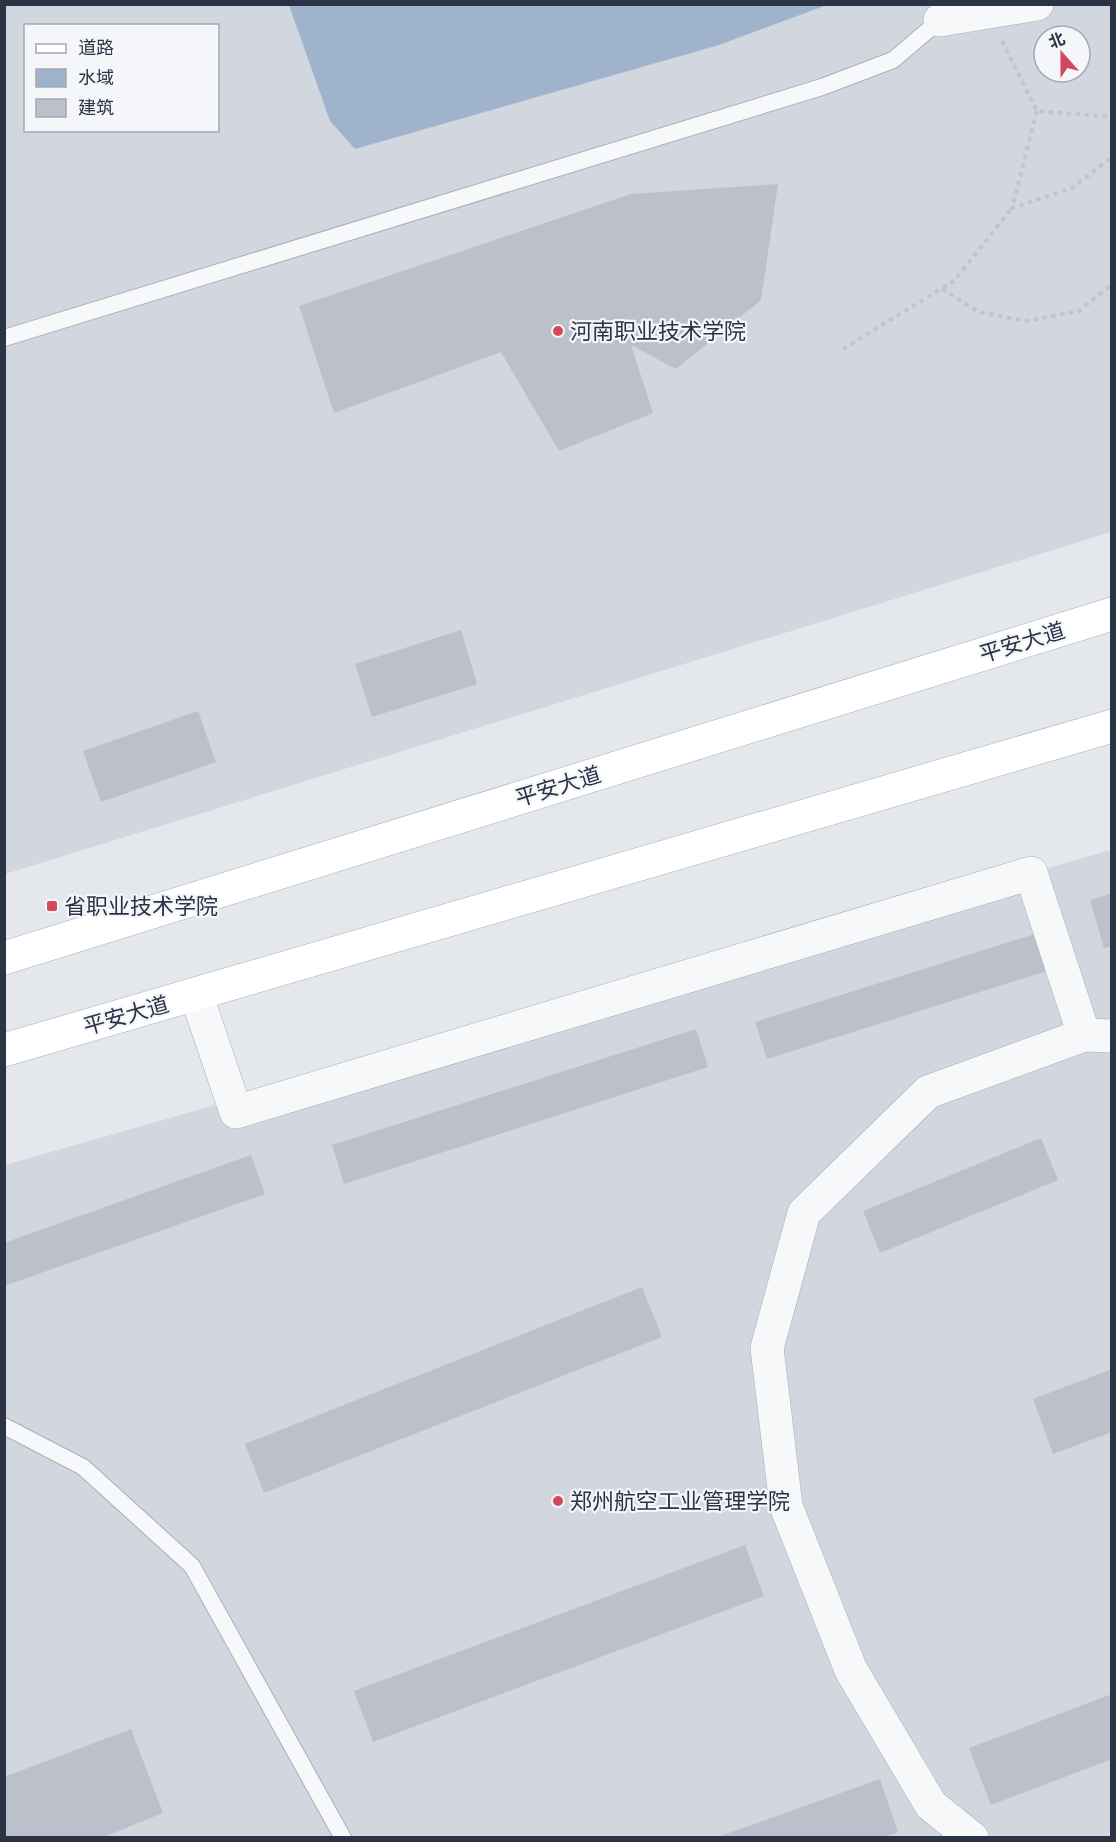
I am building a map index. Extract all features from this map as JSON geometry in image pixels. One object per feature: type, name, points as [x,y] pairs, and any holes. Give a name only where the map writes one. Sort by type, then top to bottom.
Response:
[{"type":"main road","name":"平安大道","points":[[4,958],[1112,614]]},
{"type":"main road","name":"平安大道","points":[[4,1050],[1112,726]]},
{"type":"street","points":[[944,12],[988,12],[1037,4]]},
{"type":"street","points":[[196,994],[236,1112],[1030,873],[1098,1035],[928,1092],[804,1213],[767,1348],[786,1506],[851,1670],[931,1804],[972,1838]]},
{"type":"lane","points":[[4,338],[822,87],[893,60],[944,12]]},
{"type":"lane","points":[[4,1426],[83,1467],[192,1566],[344,1838]]},
{"type":"path","points":[[843,349],[954,281],[1012,208],[1037,111],[988,12]]},
{"type":"path","points":[[1037,111],[1112,117]]},
{"type":"path","points":[[1012,208],[1072,188],[1112,157]]},
{"type":"path","points":[[942,289],[979,312],[1026,321],[1079,311],[1112,284]]},
{"type":"shaded area","name":"河南职业技术学院","points":[[5,5],[1111,5],[1111,532],[5,874]]},
{"type":"shaded area","name":"郑州航空工业管理学院","points":[[1111,850],[1111,1837],[5,1838],[5,1165]]},
{"type":"water","points":[[289,4],[827,5],[719,45],[355,149],[330,121]]},
{"type":"building","points":[[778,184],[761,300],[676,369],[631,345],[653,413],[559,451],[501,352],[334,413],[299,306],[631,194]]},
{"type":"building","points":[[461,630],[477,684],[372,717],[355,664]]},
{"type":"building","points":[[198,711],[216,762],[101,802],[83,751]]},
{"type":"building","points":[[1112,893],[1112,946],[1104,948],[1090,900]]},
{"type":"building","points":[[1035,934],[1047,971],[767,1059],[755,1022]]},
{"type":"building","points":[[696,1029],[708,1067],[344,1184],[332,1145]]},
{"type":"building","points":[[1041,1138],[1058,1180],[880,1253],[863,1211]]},
{"type":"building","points":[[251,1155],[265,1194],[4,1286],[4,1243]]},
{"type":"building","points":[[642,1287],[662,1337],[264,1493],[245,1444]]},
{"type":"building","points":[[1112,1369],[1112,1432],[1053,1454],[1033,1399]]},
{"type":"building","points":[[745,1545],[764,1596],[373,1742],[354,1691]]},
{"type":"building","points":[[1112,1694],[1112,1759],[991,1805],[969,1748]]},
{"type":"building","points":[[131,1729],[163,1813],[101,1838],[4,1838],[4,1777]]},
{"type":"building","points":[[880,1779],[898,1832],[883,1838],[715,1838]]},
{"type":"place","name":"河南职业技术学院","points":[[558,331]]},
{"type":"place","name":"省职业技术学院","points":[[52,906]]},
{"type":"place","name":"郑州航空工业管理学院","points":[[558,1501]]}]
